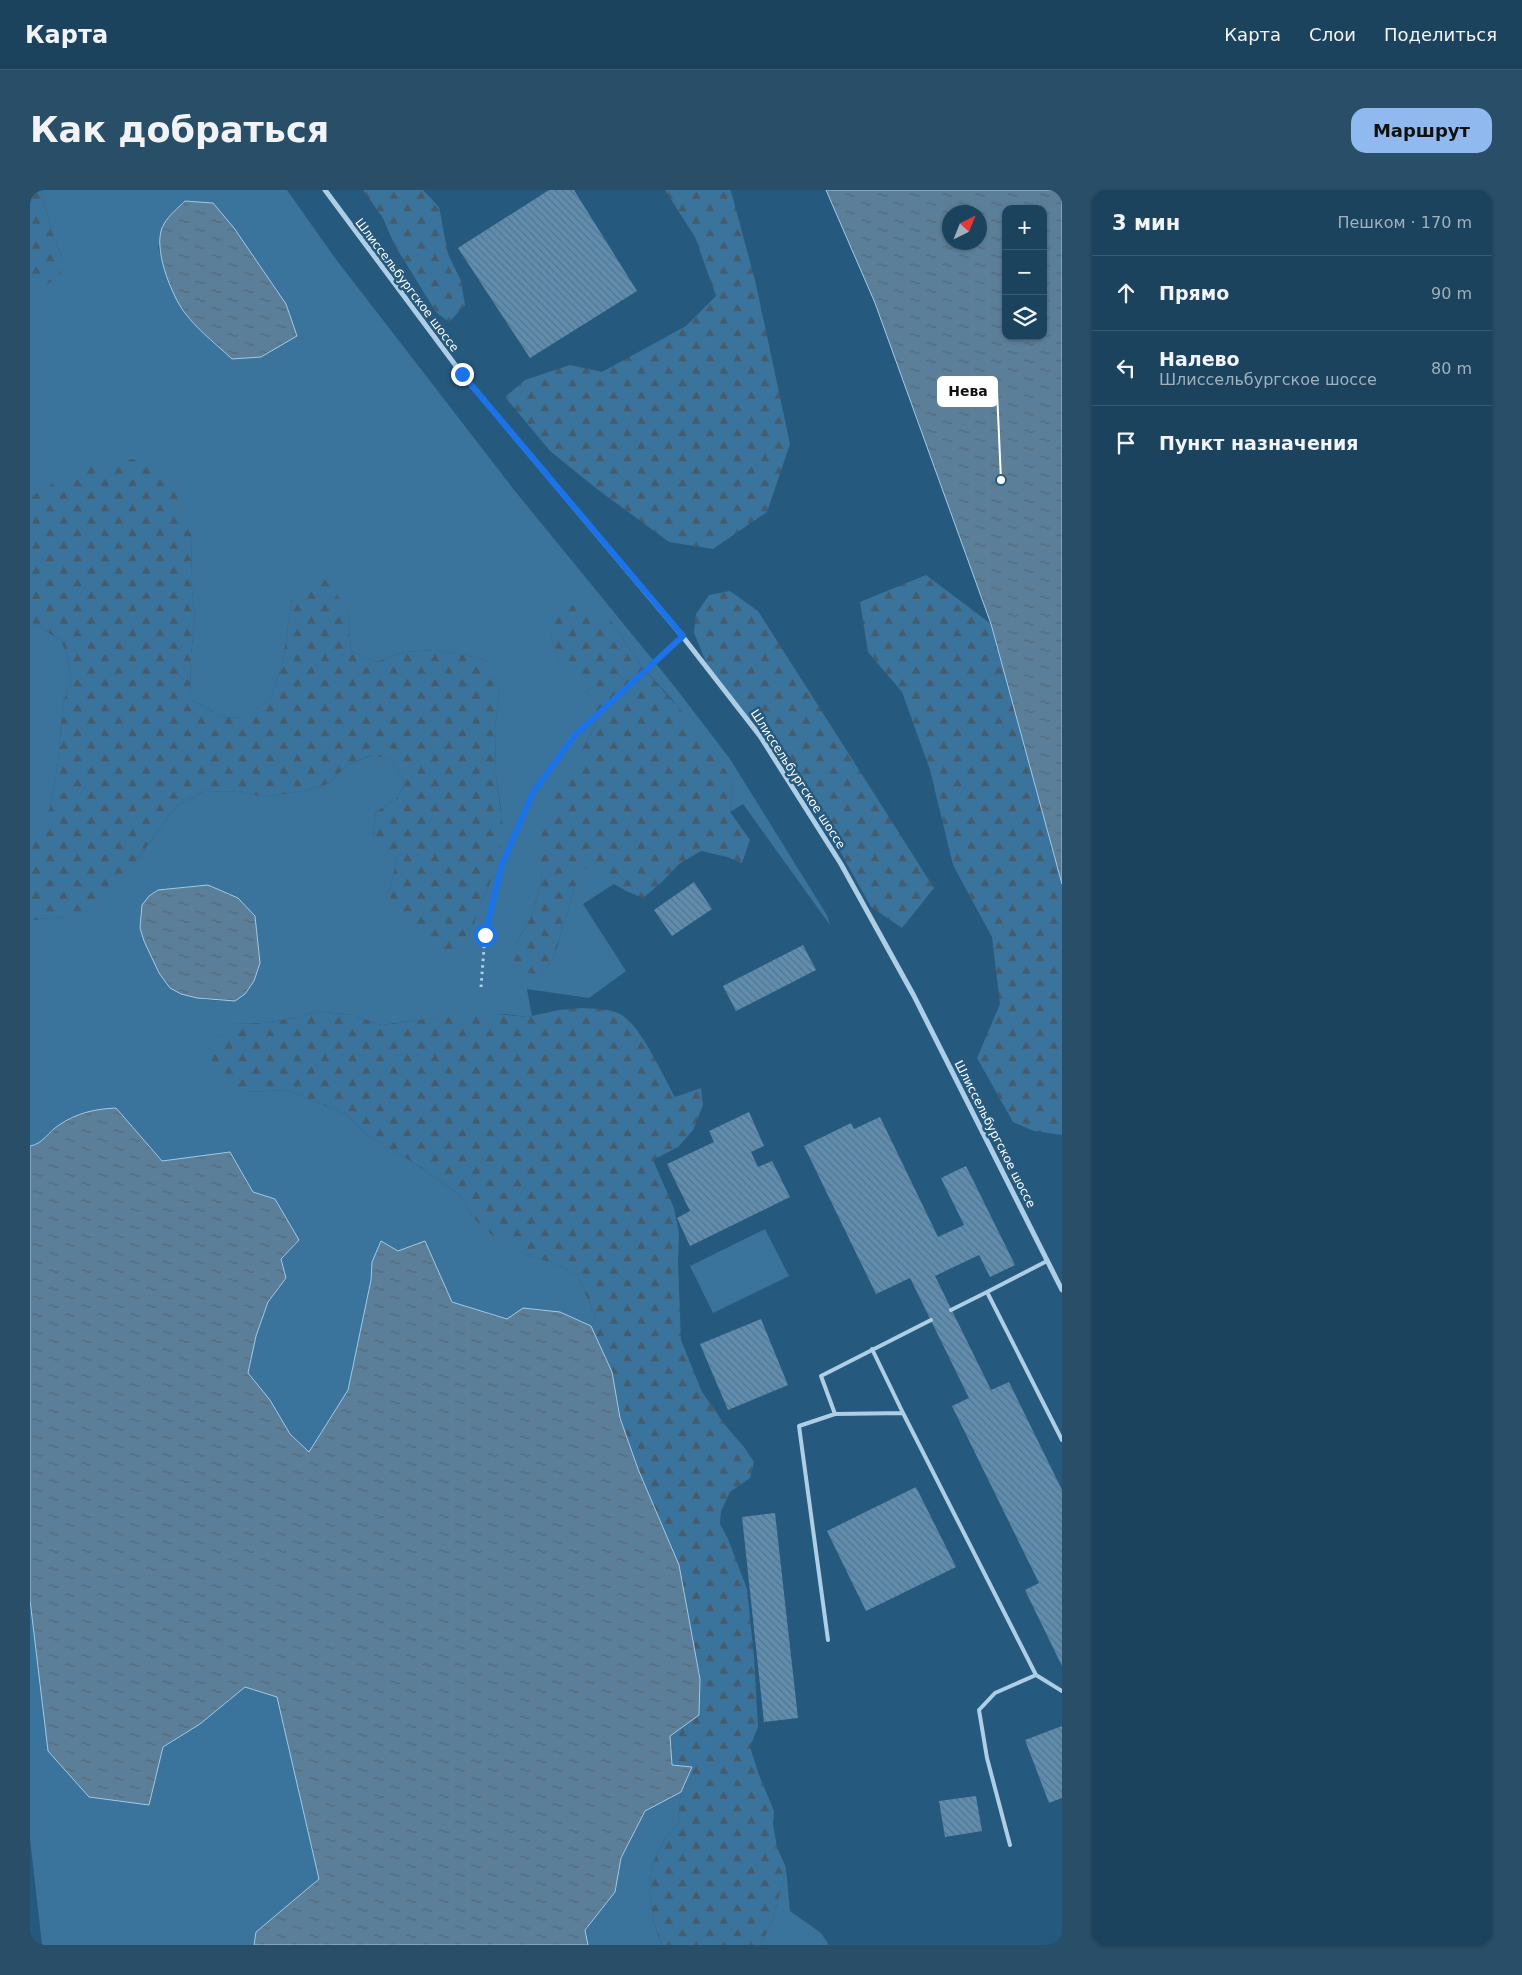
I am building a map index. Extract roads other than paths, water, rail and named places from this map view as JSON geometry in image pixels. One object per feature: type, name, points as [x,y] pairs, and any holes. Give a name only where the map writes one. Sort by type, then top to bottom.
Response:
[{"type":"street","name":"Шлиссельбургское шоссе","points":[[325,190],[462,374],[683,636],[760,736],[841,864],[914,996],[1062,1290]]},
{"type":"lane","points":[[951,1310],[1047,1261]]},
{"type":"lane","points":[[987,1292],[1062,1440]]},
{"type":"lane","points":[[835,1414],[821,1376],[931,1320]]},
{"type":"lane","points":[[872,1349],[1036,1675],[1062,1691]]},
{"type":"lane","points":[[828,1640],[799,1426],[835,1414],[904,1413]]},
{"type":"lane","points":[[1010,1845],[987,1758],[979,1710],[995,1693],[1036,1675]]},
{"type":"water","points":[[826,190],[1062,190],[1062,884],[991,624],[875,303]]},
{"type":"water","points":[[185,201],[213,203],[234,228],[286,304],[297,336],[261,357],[232,359],[190,319],[179,304],[170,286],[163,264],[160,242],[164,224]]},
{"type":"water","points":[[208,885],[238,898],[255,916],[260,963],[254,981],[245,994],[235,1001],[197,998],[181,994],[170,988],[159,973],[140,928],[142,905],[149,896],[158,890]]},
{"type":"water","points":[[116,1108],[162,1161],[230,1152],[253,1192],[275,1199],[299,1240],[281,1259],[286,1278],[268,1302],[256,1336],[248,1373],[270,1400],[290,1434],[309,1452],[348,1390],[371,1280],[372,1262],[381,1241],[398,1251],[425,1241],[452,1302],[507,1319],[523,1308],[560,1312],[591,1326],[612,1372],[620,1418],[638,1469],[679,1565],[700,1679],[699,1715],[670,1736],[672,1765],[692,1767],[681,1792],[645,1811],[621,1858],[615,1892],[585,1930],[588,1945],[254,1945],[256,1932],[319,1879],[277,1697],[245,1687],[200,1724],[163,1747],[149,1805],[89,1797],[48,1751],[30,1600],[30,1146],[38,1143],[55,1128],[72,1117],[100,1109]]},
{"type":"place","name":"Нева","points":[[1001,480]]}]
